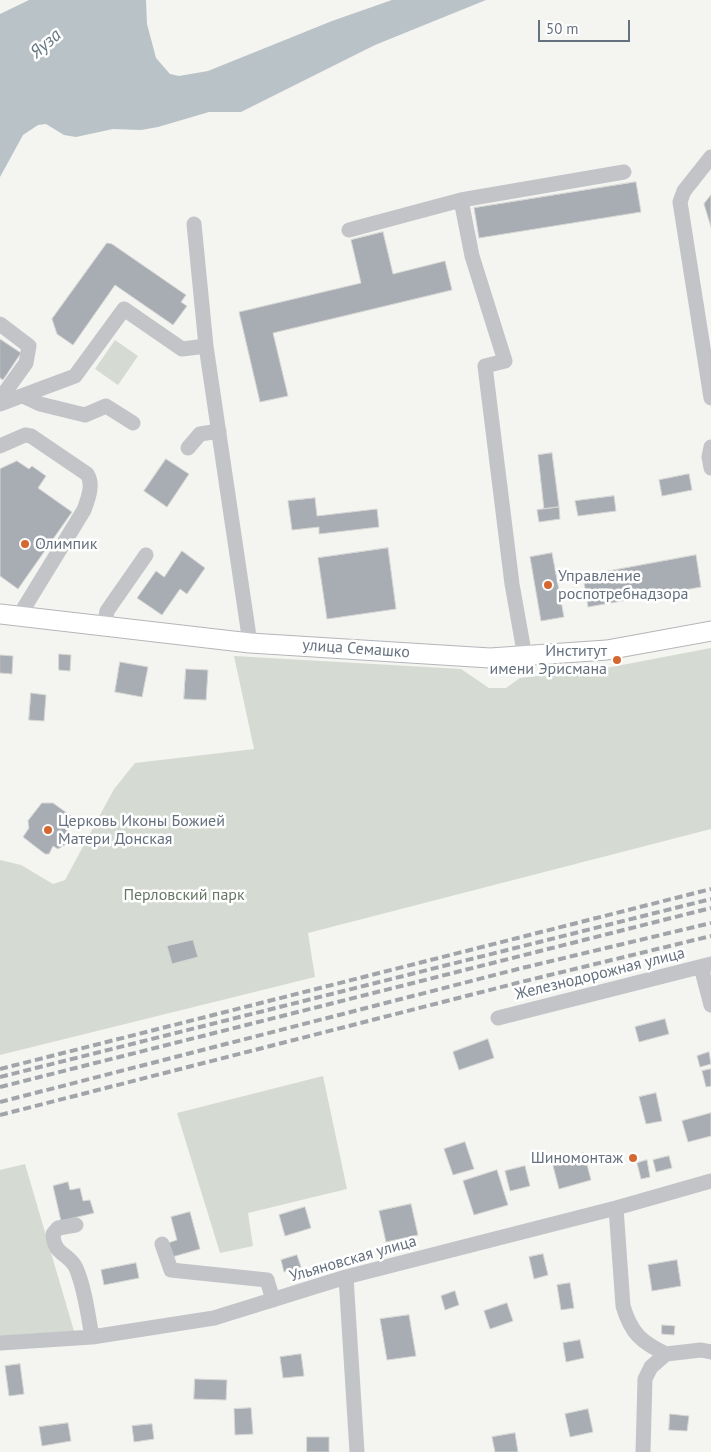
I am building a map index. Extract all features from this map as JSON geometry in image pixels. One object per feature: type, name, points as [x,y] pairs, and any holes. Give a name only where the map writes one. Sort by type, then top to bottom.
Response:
[{"type":"main road","name":"улица Семашко","points":[[0,614],[250,643],[490,658],[525,657],[632,647],[711,631]]},
{"type":"street","points":[[711,157],[684,192],[680,202],[711,398]]},
{"type":"street","points":[[349,230],[461,200],[624,172]]},
{"type":"street","points":[[461,200],[472,256],[505,361],[485,366],[512,584],[525,657]]},
{"type":"street","points":[[194,224],[206,346],[250,643]]},
{"type":"street","points":[[0,404],[75,376],[124,309],[182,349],[206,346]]},
{"type":"street","points":[[0,324],[29,346],[26,363],[0,399]]},
{"type":"street","points":[[24,396],[40,404],[85,415],[106,406],[133,423]]},
{"type":"street","points":[[188,448],[200,434],[219,431]]},
{"type":"street","points":[[0,446],[25,435],[31,436],[87,474],[90,479],[90,493],[84,510],[24,608],[23,617]]},
{"type":"street","points":[[711,447],[709,457],[711,468]]},
{"type":"street","points":[[104,626],[107,611],[146,555]]},
{"type":"street","points":[[706,965],[711,1005]]},
{"type":"street","name":"Железнодорожная улица","points":[[498,1018],[706,965]]},
{"type":"street","name":"Ульяновская улица","points":[[0,1343],[92,1337],[214,1318],[346,1277],[616,1208],[711,1181]]},
{"type":"street","points":[[616,1208],[623,1306],[628,1321],[636,1335],[648,1346],[666,1354],[701,1350],[711,1352]]},
{"type":"street","points":[[76,1225],[58,1228],[53,1234],[54,1243],[57,1250],[76,1268],[92,1337]]},
{"type":"street","points":[[162,1244],[171,1270],[267,1280],[273,1300]]},
{"type":"street","points":[[346,1277],[356,1452]]},
{"type":"street","points":[[644,1452],[645,1380],[651,1367],[666,1354]]},
{"type":"green space","points":[[115,340],[138,356],[118,385],[95,369]]},
{"type":"green space","name":"Перловский парк","points":[[711,648],[711,829],[308,933],[315,977],[0,1055],[0,860],[21,865],[53,884],[65,880],[114,789],[135,763],[254,749],[234,656],[461,669],[489,688],[506,688],[520,678],[606,668]]},
{"type":"green space","points":[[323,1076],[347,1189],[248,1213],[253,1246],[220,1253],[177,1113]]},
{"type":"green space","points":[[25,1164],[74,1331],[0,1336],[0,1170]]},
{"type":"water","name":"Яуза","points":[[29,0],[146,0],[147,24],[156,58],[170,74],[179,76],[208,71],[332,21],[392,0],[486,0],[375,45],[241,112],[209,112],[158,127],[141,130],[113,129],[76,137],[64,135],[46,124],[38,125],[23,135],[0,177],[0,14]]},
{"type":"building","points":[[636,182],[641,212],[479,238],[474,208]]},
{"type":"building","points":[[711,195],[711,227],[704,204]]},
{"type":"building","points":[[383,232],[393,274],[445,261],[452,290],[273,333],[288,396],[260,402],[239,312],[361,283],[351,240]]},
{"type":"building","points":[[107,243],[112,244],[186,295],[181,302],[187,306],[173,325],[115,285],[73,345],[57,334],[52,319]]},
{"type":"building","points":[[0,339],[21,353],[3,380],[0,378]]},
{"type":"building","points":[[552,453],[559,507],[544,509],[538,455]]},
{"type":"building","points":[[166,459],[189,474],[167,507],[144,491]]},
{"type":"building","name":"Олимпик","points":[[17,461],[29,469],[32,466],[46,476],[38,488],[72,512],[18,589],[0,576],[0,469]]},
{"type":"building","points":[[689,474],[692,490],[662,496],[659,480]]},
{"type":"building","points":[[614,496],[616,511],[578,516],[575,501]]},
{"type":"building","points":[[315,498],[317,516],[377,509],[379,527],[319,534],[319,527],[292,530],[288,501]]},
{"type":"building","points":[[559,507],[560,519],[539,522],[537,510]]},
{"type":"building","points":[[388,548],[396,609],[327,619],[318,558]]},
{"type":"building","points":[[182,551],[205,568],[187,594],[180,589],[162,615],[137,598],[156,571],[164,577]]},
{"type":"building","points":[[552,553],[564,617],[541,621],[530,557]]},
{"type":"building","points":[[696,555],[701,587],[588,607],[583,576]]},
{"type":"building","points":[[59,654],[71,655],[70,671],[59,670]]},
{"type":"building","points":[[0,655],[13,656],[12,674],[0,673]]},
{"type":"building","points":[[120,662],[148,667],[142,697],[115,692]]},
{"type":"building","points":[[186,669],[208,670],[206,700],[184,699]]},
{"type":"building","points":[[31,693],[46,695],[44,721],[29,720]]},
{"type":"building","name":"Церковь Иконы Божией Матери Донская","points":[[42,803],[53,803],[71,816],[74,821],[65,828],[71,832],[69,842],[58,849],[53,846],[49,854],[45,854],[23,837],[29,828],[28,821]]},
{"type":"building","points":[[193,940],[198,957],[172,964],[167,946]]},
{"type":"building","points":[[665,1019],[669,1034],[639,1042],[635,1027]]},
{"type":"building","points":[[488,1039],[494,1058],[459,1070],[453,1052]]},
{"type":"building","points":[[709,1052],[711,1064],[700,1067],[697,1056]]},
{"type":"building","points":[[711,1069],[711,1086],[706,1087],[702,1071]]},
{"type":"building","points":[[656,1093],[662,1121],[646,1124],[639,1097]]},
{"type":"building","points":[[711,1113],[711,1136],[688,1142],[682,1121]]},
{"type":"building","points":[[465,1142],[474,1169],[453,1175],[444,1149]]},
{"type":"building","points":[[584,1153],[591,1180],[559,1189],[552,1162]]},
{"type":"building","points":[[669,1156],[672,1168],[656,1172],[653,1160]]},
{"type":"building","points":[[647,1160],[650,1177],[641,1179],[637,1163]]},
{"type":"building","points":[[525,1166],[530,1186],[510,1191],[505,1171]]},
{"type":"building","points":[[497,1170],[508,1205],[474,1215],[463,1181]]},
{"type":"building","points":[[68,1182],[70,1190],[80,1188],[83,1201],[90,1200],[94,1213],[61,1221],[53,1186]]},
{"type":"building","points":[[411,1204],[418,1235],[386,1242],[379,1211]]},
{"type":"building","points":[[305,1207],[311,1228],[285,1236],[279,1215]]},
{"type":"building","points":[[190,1212],[200,1249],[172,1257],[168,1243],[177,1240],[171,1217]]},
{"type":"building","points":[[543,1254],[548,1275],[534,1279],[529,1257]]},
{"type":"building","points":[[297,1255],[301,1267],[284,1272],[281,1260]]},
{"type":"building","points":[[677,1260],[681,1286],[652,1291],[648,1265]]},
{"type":"building","points":[[136,1263],[139,1278],[104,1285],[101,1270]]},
{"type":"building","points":[[570,1283],[574,1308],[561,1310],[557,1285]]},
{"type":"building","points":[[455,1291],[459,1305],[445,1310],[441,1296]]},
{"type":"building","points":[[507,1303],[513,1321],[490,1329],[484,1311]]},
{"type":"building","points":[[409,1315],[416,1356],[387,1360],[380,1319]]},
{"type":"building","points":[[662,1325],[675,1326],[674,1335],[662,1334]]},
{"type":"building","points":[[580,1340],[584,1358],[566,1362],[563,1343]]},
{"type":"building","points":[[301,1354],[304,1376],[283,1378],[280,1357]]},
{"type":"building","points":[[20,1364],[24,1394],[9,1396],[5,1366]]},
{"type":"building","points":[[195,1379],[227,1380],[226,1400],[194,1399]]},
{"type":"building","points":[[251,1408],[253,1434],[235,1435],[234,1409]]},
{"type":"building","points":[[588,1409],[593,1432],[570,1437],[565,1414]]},
{"type":"building","points":[[670,1414],[689,1416],[687,1431],[669,1430]]},
{"type":"building","points":[[68,1423],[71,1441],[42,1446],[39,1427]]},
{"type":"building","points":[[152,1424],[154,1439],[134,1442],[132,1426]]},
{"type":"building","points":[[515,1433],[518,1452],[495,1452],[492,1437]]},
{"type":"building","points":[[307,1437],[329,1437],[329,1452],[307,1452]]},
{"type":"railway","points":[[0,1069],[711,889]]},
{"type":"railway","points":[[0,1077],[711,899]]},
{"type":"railway","points":[[0,1087],[711,908]]},
{"type":"railway","points":[[0,1102],[518,969],[711,923]]},
{"type":"railway","points":[[0,1115],[521,982],[711,936]]},
{"type":"place","name":"Олимпик","points":[[25,544]]},
{"type":"place","name":"Управление роспотребнадзора","points":[[548,585]]},
{"type":"place","name":"Институт имени Эрисмана","points":[[617,660]]},
{"type":"place","name":"Церковь Иконы Божией Матери Донская","points":[[48,830]]},
{"type":"place","name":"Шиномонтаж","points":[[633,1158]]}]
